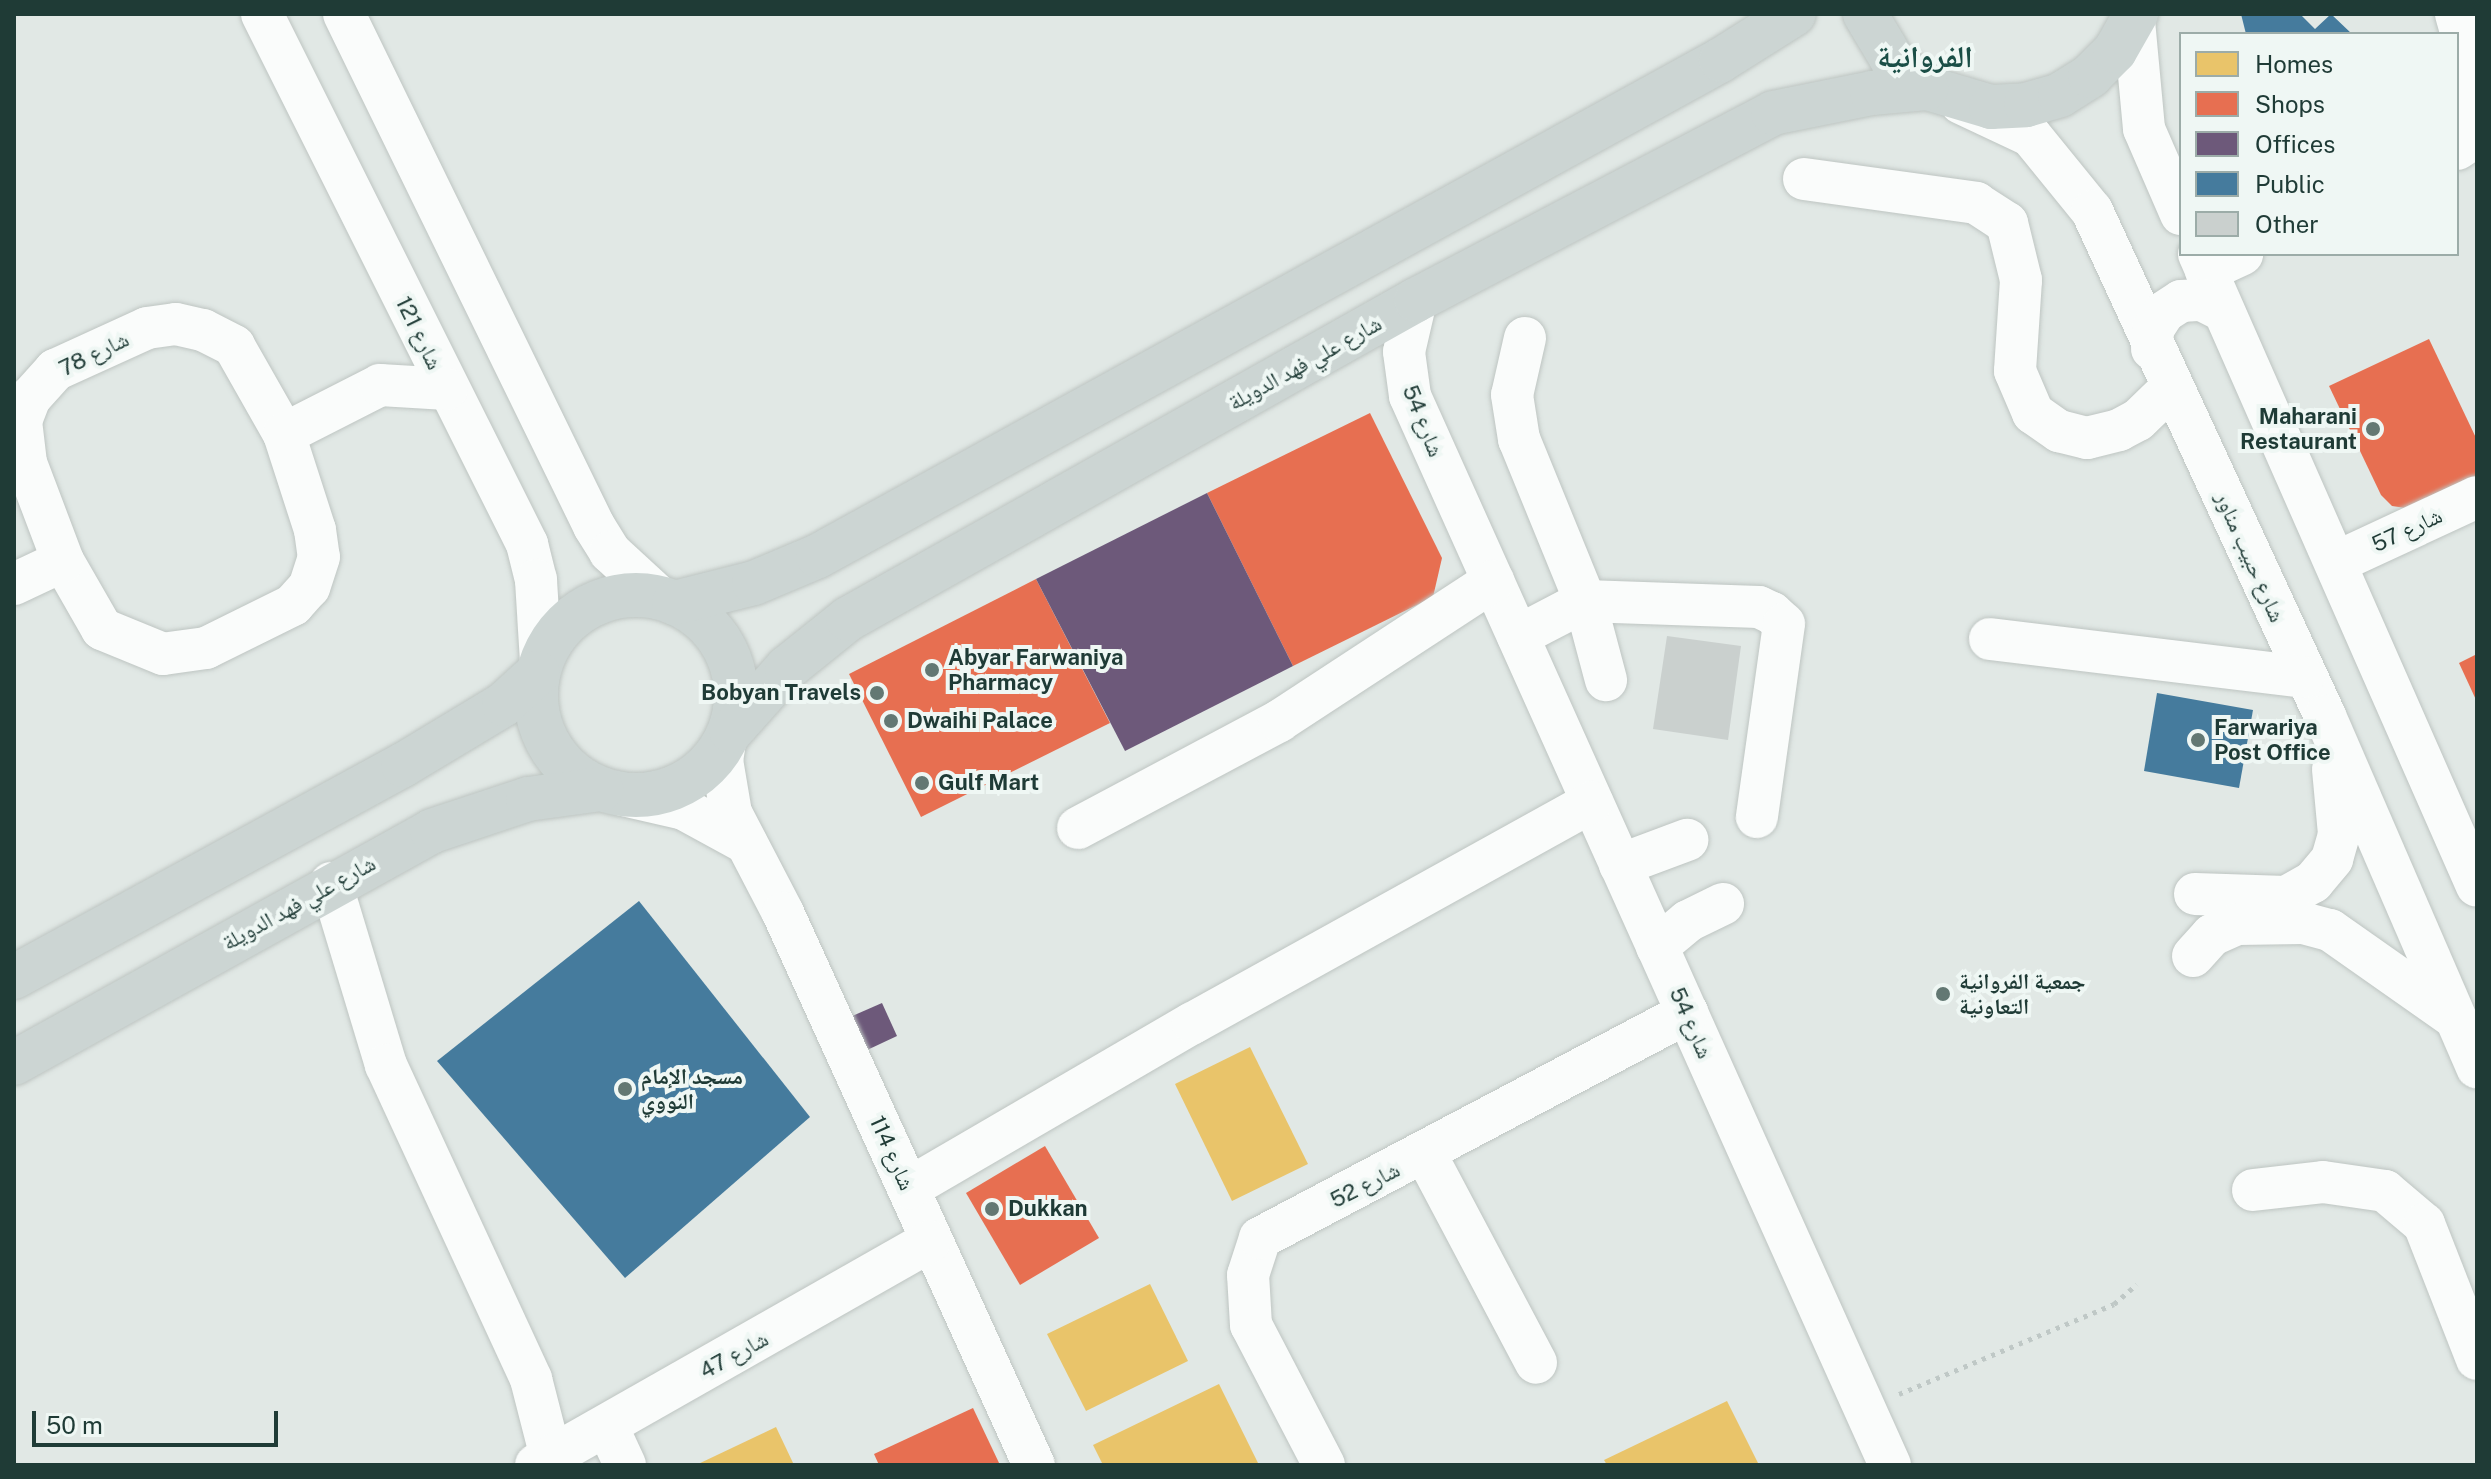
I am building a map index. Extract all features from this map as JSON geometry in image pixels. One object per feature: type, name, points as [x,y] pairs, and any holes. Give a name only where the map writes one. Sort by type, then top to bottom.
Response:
[{"type":"main road","points":[[667,600],[715,633],[729,656],[736,680],[728,737],[706,767],[680,786],[650,795],[610,792],[565,765],[541,730],[535,701],[540,667],[555,635],[576,615],[602,601],[631,595],[667,600],[754,583],[818,556],[1721,60],[1794,14]]},
{"type":"main road","points":[[1865,14],[1893,61],[1942,94]]},
{"type":"main road","name":"شارع علي فهد الدويلة","points":[[728,737],[787,668],[848,619],[1416,300],[1773,113],[1872,93],[1942,94],[2003,107],[2060,95],[2099,68],[2135,18]]},
{"type":"main road","points":[[14,977],[403,765],[504,704],[540,667]]},
{"type":"main road","name":"شارع علي فهد الدويلة","points":[[14,1063],[331,883],[432,831],[489,810],[572,790],[610,792]]},
{"type":"street","name":"شارع 121","points":[[262,14],[527,544],[536,580],[540,667]]},
{"type":"street","points":[[344,14],[594,526],[610,552],[667,600]]},
{"type":"street","points":[[2456,14],[2470,64],[2473,113],[2469,141],[2459,148]]},
{"type":"street","points":[[2135,18],[2144,129],[2179,209]]},
{"type":"street","name":"شارع حبيب مناور","points":[[1942,94],[2031,136],[2092,211],[2152,349],[2325,716],[2477,1068]]},
{"type":"street","points":[[1804,179],[1976,203],[2007,223],[2021,280],[2015,371],[2033,413],[2059,431],[2087,438],[2119,430],[2138,420],[2171,388]]},
{"type":"street","points":[[2215,260],[2220,309],[2337,562],[2477,886]]},
{"type":"street","name":"شارع 54","points":[[1416,300],[1404,352],[1410,396],[1890,1465]]},
{"type":"street","points":[[2152,349],[2158,320],[2181,301],[2202,300],[2220,309]]},
{"type":"street","points":[[380,385],[415,323]]},
{"type":"street","name":"شارع 78","points":[[176,324],[203,330],[234,346],[284,434],[315,530],[319,557],[309,587],[293,605],[206,648],[163,654],[102,629],[63,561],[26,463],[21,421],[30,398],[55,370],[147,328],[176,324]]},
{"type":"street","points":[[1525,338],[1512,395],[1519,439],[1585,601],[1606,680]]},
{"type":"street","points":[[284,434],[380,385],[447,389]]},
{"type":"street","name":"شارع 57","points":[[2337,562],[2477,497]]},
{"type":"street","points":[[14,584],[63,561]]},
{"type":"street","points":[[1078,828],[1279,721],[1493,581]]},
{"type":"street","points":[[1518,636],[1585,601],[1759,607],[1784,624],[1757,817]]},
{"type":"street","points":[[1990,639],[2304,677]]},
{"type":"street","points":[[2195,894],[2286,897],[2313,882],[2332,859],[2339,811],[2325,716]]},
{"type":"street","name":"شارع 114","points":[[728,737],[724,782],[746,843],[909,1188],[930,1241],[1034,1465]]},
{"type":"street","points":[[610,792],[684,809],[746,843]]},
{"type":"street","points":[[909,1188],[1193,1023],[1592,802]]},
{"type":"street","points":[[1620,865],[1687,840]]},
{"type":"street","points":[[331,883],[386,1065],[531,1379],[544,1461]]},
{"type":"street","points":[[1657,947],[1688,921],[1723,904]]},
{"type":"street","points":[[2193,956],[2212,935],[2237,924],[2303,923],[2330,930],[2456,1019]]},
{"type":"street","name":"شارع 52","points":[[1324,1465],[1251,1325],[1248,1275],[1260,1238],[1426,1155],[1687,1013]]},
{"type":"street","points":[[1426,1155],[1536,1363]]},
{"type":"street","points":[[2253,1190],[2323,1182],[2385,1191],[2424,1224],[2477,1359]]},
{"type":"street","name":"شارع 47","points":[[544,1461],[930,1241]]},
{"type":"street","points":[[607,1426],[625,1465]]},
{"type":"path","points":[[1864,1409],[2114,1304],[2137,1284]]},
{"type":"building: Homes","points":[[1250,1047],[1308,1164],[1232,1201],[1175,1084]]},
{"type":"building: Homes","points":[[1150,1284],[1188,1361],[1086,1411],[1047,1334]]},
{"type":"building: Homes","points":[[1219,1384],[1259,1465],[1103,1465],[1093,1445]]},
{"type":"building: Homes","points":[[1727,1401],[1759,1465],[1607,1465],[1604,1460]]},
{"type":"building: Homes","points":[[776,1427],[794,1465],[696,1465]]},
{"type":"building: Shops","points":[[2429,339],[2477,440],[2477,478],[2412,509],[2392,506],[2381,495],[2329,386]]},
{"type":"building: Shops","points":[[1370,413],[1442,558],[1433,597],[1293,666],[1207,493]]},
{"type":"building: Shops","points":[[1036,579],[1110,723],[921,817],[849,674]]},
{"type":"building: Shops","points":[[2477,654],[2477,702],[2459,663]]},
{"type":"building: Shops","points":[[1045,1146],[1099,1238],[1020,1285],[966,1193]]},
{"type":"building: Shops","points":[[973,1408],[1000,1465],[879,1465],[874,1454]]},
{"type":"building: Offices","points":[[1207,493],[1293,666],[1125,751],[1036,579]]},
{"type":"building: Offices","points":[[882,1003],[897,1036],[865,1051],[850,1017]]},
{"type":"building: Public","points":[[2241,14],[2300,14],[2315,29],[2331,14],[2350,32],[2246,32]]},
{"type":"building: Public","name":"Farwariya Post Office","points":[[2157,693],[2253,710],[2239,788],[2144,771]]},
{"type":"building: Public","name":"مسجد الإمام النووي","points":[[639,901],[810,1117],[625,1278],[437,1061]]},
{"type":"building: Other","points":[[1667,636],[1741,646],[1728,740],[1653,729]]},
{"type":"place","name":"Maharani Restaurant","points":[[2373,429]]},
{"type":"place","name":"Abyar Farwaniya Pharmacy","points":[[932,670]]},
{"type":"place","name":"Bobyan Travels","points":[[877,693]]},
{"type":"place","name":"Dwaihi Palace","points":[[891,721]]},
{"type":"place","name":"Farwariya Post Office","points":[[2198,740]]},
{"type":"place","name":"Gulf Mart","points":[[922,783]]},
{"type":"place","name":"جمعية الفروانية التعاونية","points":[[1943,994]]},
{"type":"place","name":"مسجد الإمام النووي","points":[[625,1089]]},
{"type":"place","name":"Dukkan","points":[[992,1209]]},
{"type":"district","name":"الفروانية","points":[[1925,56]]}]
